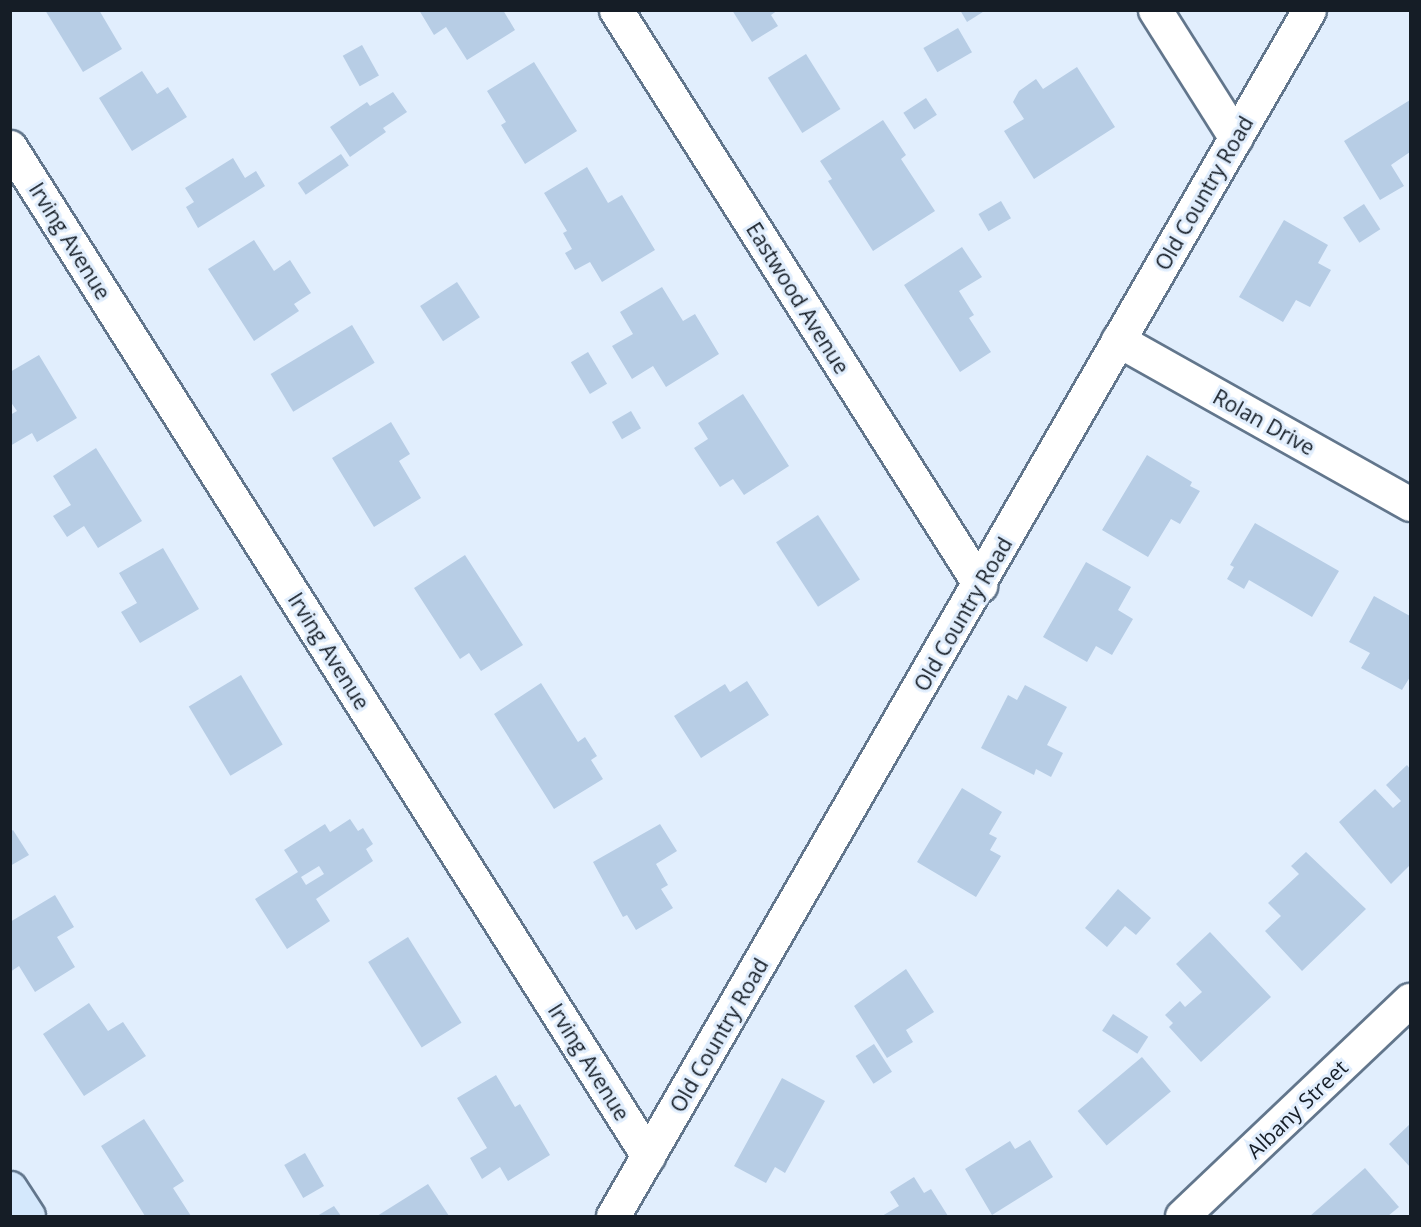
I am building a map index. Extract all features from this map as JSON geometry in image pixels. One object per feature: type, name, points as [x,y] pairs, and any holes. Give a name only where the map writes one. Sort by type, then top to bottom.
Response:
[{"type":"street","name":"Eastwood Avenue","points":[[616,10],[980,585]]},
{"type":"street","points":[[1155,10],[1236,138]]},
{"type":"street","name":"Old Country Road","points":[[613,1216],[980,585],[1118,340],[1309,10]]},
{"type":"street","name":"Irving Avenue","points":[[10,147],[648,1156]]},
{"type":"street","name":"Rolan Drive","points":[[1118,340],[1410,504]]},
{"type":"street","name":"Albany Street","points":[[1182,1216],[1410,1000]]},
{"type":"street","points":[[10,1188],[28,1216]]},
{"type":"building","points":[[45,10],[99,10],[122,49],[83,72]]},
{"type":"building","points":[[419,10],[503,10],[515,30],[467,60],[446,27],[434,35]]},
{"type":"building","points":[[732,10],[778,10],[771,15],[778,26],[752,42]]},
{"type":"building","points":[[960,10],[986,10],[967,22]]},
{"type":"building","points":[[958,28],[972,52],[937,72],[923,48]]},
{"type":"building","points":[[362,45],[379,76],[360,86],[343,56]]},
{"type":"building","points":[[806,54],[840,109],[802,133],[768,78]]},
{"type":"building","points":[[534,62],[577,131],[525,164],[501,125],[506,122],[487,91]]},
{"type":"building","points":[[1077,67],[1115,127],[1034,179],[1004,131],[1024,119],[1013,102],[1019,91],[1036,79],[1043,89]]},
{"type":"building","points":[[142,71],[157,94],[168,87],[187,117],[132,151],[99,98]]},
{"type":"building","points":[[393,92],[407,112],[383,128],[386,132],[350,157],[330,127],[367,102],[370,106]]},
{"type":"building","points":[[926,98],[937,115],[914,129],[903,113]]},
{"type":"building","points":[[1410,100],[1410,152],[1391,165],[1404,186],[1380,200],[1344,141]]},
{"type":"building","points":[[883,120],[906,155],[901,159],[935,211],[873,251],[828,181],[832,179],[820,161]]},
{"type":"building","points":[[341,154],[349,166],[306,195],[298,183]]},
{"type":"building","points":[[233,158],[245,178],[256,171],[265,186],[198,228],[186,207],[194,202],[185,188]]},
{"type":"building","points":[[587,167],[608,203],[622,195],[655,250],[602,282],[590,262],[575,270],[565,253],[572,249],[563,233],[567,231],[544,193]]},
{"type":"building","points":[[1001,201],[1011,218],[988,231],[978,214]]},
{"type":"building","points":[[1364,204],[1380,229],[1359,243],[1343,218]]},
{"type":"building","points":[[1284,220],[1328,245],[1318,263],[1331,270],[1310,307],[1296,300],[1283,322],[1239,297]]},
{"type":"building","points":[[254,240],[274,271],[290,260],[311,293],[294,304],[299,311],[254,341],[208,269]]},
{"type":"building","points":[[962,247],[982,277],[959,291],[974,315],[969,318],[991,352],[960,372],[904,285]]},
{"type":"building","points":[[457,282],[480,317],[443,341],[420,306]]},
{"type":"building","points":[[662,287],[683,321],[695,314],[719,354],[666,387],[653,366],[632,379],[612,346],[633,334],[620,312]]},
{"type":"building","points":[[352,325],[375,363],[293,412],[271,374]]},
{"type":"building","points":[[588,352],[607,384],[590,394],[571,362]]},
{"type":"building","points":[[39,355],[77,418],[37,442],[32,433],[10,446],[10,415],[17,411],[10,401],[10,372]]},
{"type":"building","points":[[743,394],[789,466],[744,495],[733,479],[720,487],[694,448],[708,439],[698,423]]},
{"type":"building","points":[[631,411],[641,428],[622,439],[612,422]]},
{"type":"building","points":[[391,422],[410,454],[399,461],[421,498],[374,527],[332,458]]},
{"type":"building","points":[[96,448],[142,521],[98,548],[84,526],[67,537],[53,516],[71,505],[53,476]]},
{"type":"building","points":[[1147,455],[1192,482],[1190,486],[1200,491],[1180,524],[1171,519],[1148,557],[1102,530]]},
{"type":"building","points":[[818,515],[860,580],[818,607],[776,542]]},
{"type":"building","points":[[1255,523],[1339,571],[1312,617],[1249,580],[1244,589],[1227,579],[1234,567],[1230,565]]},
{"type":"building","points":[[163,548],[199,609],[140,643],[121,612],[137,603],[119,573]]},
{"type":"building","points":[[465,555],[523,645],[481,671],[469,653],[460,659],[414,588]]},
{"type":"building","points":[[1086,562],[1131,587],[1118,610],[1133,619],[1112,655],[1096,646],[1087,662],[1043,637]]},
{"type":"building","points":[[1374,596],[1410,616],[1410,677],[1402,690],[1361,668],[1370,653],[1349,642]]},
{"type":"building","points":[[241,675],[283,744],[230,776],[189,706]]},
{"type":"building","points":[[747,681],[769,715],[701,758],[674,716],[725,684],[730,692]]},
{"type":"building","points":[[541,683],[578,742],[585,737],[597,756],[591,760],[603,779],[554,809],[494,714]]},
{"type":"building","points":[[1025,685],[1067,707],[1047,745],[1063,753],[1051,777],[1036,769],[1034,775],[981,748],[1008,695],[1017,700]]},
{"type":"building","points":[[1407,765],[1410,769],[1410,865],[1391,884],[1339,822],[1375,789],[1393,808],[1401,801],[1386,785]]},
{"type":"building","points":[[962,788],[1002,812],[989,834],[997,838],[990,850],[1001,856],[976,897],[917,862]]},
{"type":"building","points":[[350,819],[358,831],[363,828],[373,844],[366,849],[373,861],[316,899],[330,921],[287,949],[255,899],[298,872],[284,850],[325,824],[330,832]],"holes":[[[319,866],[324,874],[306,885],[301,877]]]},
{"type":"building","points":[[660,824],[677,851],[656,864],[668,885],[661,889],[673,908],[636,930],[627,915],[623,917],[593,862]]},
{"type":"building","points":[[13,830],[29,855],[10,866],[10,832]]},
{"type":"building","points":[[1306,852],[1366,909],[1302,971],[1265,931],[1281,916],[1268,903],[1299,874],[1291,866]]},
{"type":"building","points":[[1118,889],[1151,918],[1136,935],[1125,926],[1107,947],[1085,928]]},
{"type":"building","points":[[55,895],[74,927],[57,937],[75,967],[35,992],[19,966],[10,972],[10,922]]},
{"type":"building","points":[[1210,932],[1271,997],[1201,1062],[1169,1027],[1173,1023],[1165,1015],[1180,1001],[1185,1007],[1202,992],[1176,964]]},
{"type":"building","points":[[408,937],[462,1023],[422,1048],[368,962]]},
{"type":"building","points":[[906,969],[934,1012],[906,1030],[913,1042],[887,1058],[854,1006]]},
{"type":"building","points":[[89,1003],[108,1031],[123,1022],[146,1056],[84,1096],[43,1034]]},
{"type":"building","points":[[1113,1014],[1148,1037],[1137,1054],[1102,1031]]},
{"type":"building","points":[[874,1044],[892,1072],[874,1084],[856,1056]]},
{"type":"building","points":[[1142,1057],[1171,1091],[1107,1145],[1078,1111]]},
{"type":"building","points":[[496,1075],[515,1107],[520,1104],[550,1155],[508,1181],[500,1167],[482,1179],[470,1158],[487,1148],[457,1098]]},
{"type":"building","points":[[782,1078],[825,1101],[785,1173],[775,1167],[766,1183],[734,1166]]},
{"type":"building","points":[[144,1119],[184,1181],[173,1188],[191,1216],[145,1216],[101,1146]]},
{"type":"building","points":[[1410,1124],[1410,1167],[1389,1144]]},
{"type":"building","points":[[1030,1140],[1053,1177],[992,1215],[965,1169],[1010,1141],[1015,1149]]},
{"type":"building","points":[[305,1153],[324,1186],[303,1198],[284,1165]]},
{"type":"building","points":[[1365,1168],[1399,1207],[1388,1216],[1310,1216]]},
{"type":"building","points":[[914,1177],[924,1193],[931,1189],[948,1216],[882,1216],[899,1206],[890,1192]]},
{"type":"building","points":[[428,1184],[449,1216],[377,1216]]},
{"type":"building","points":[[334,1206],[341,1216],[317,1216]]}]
